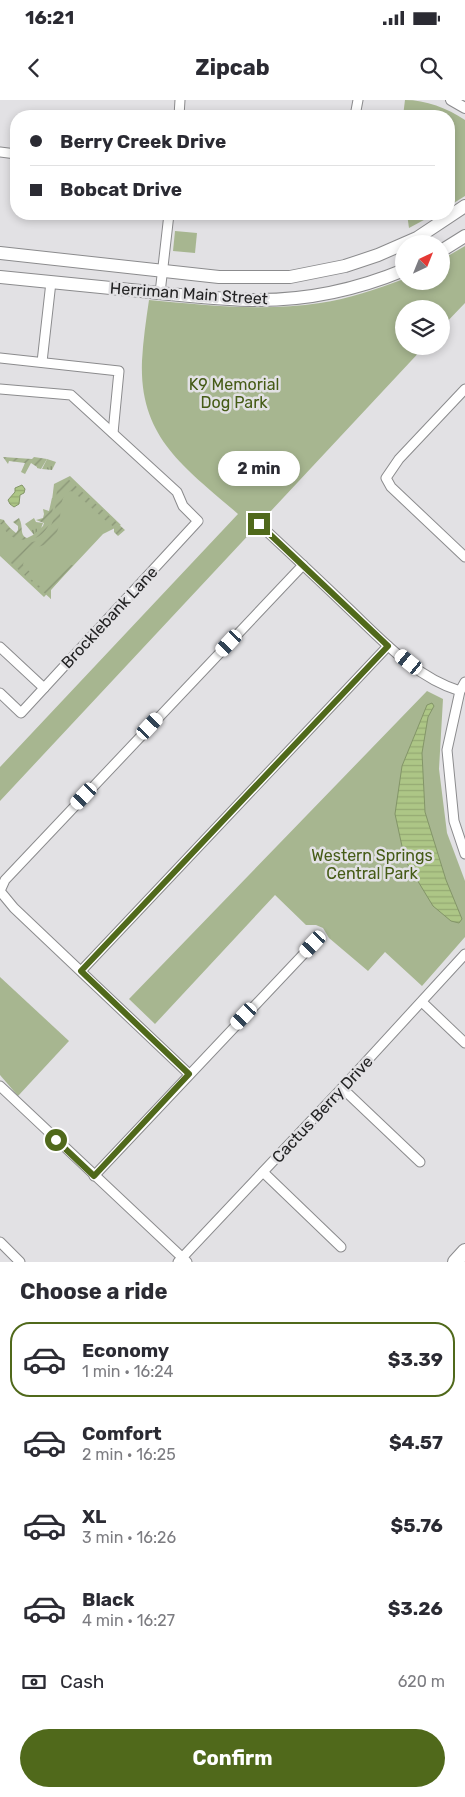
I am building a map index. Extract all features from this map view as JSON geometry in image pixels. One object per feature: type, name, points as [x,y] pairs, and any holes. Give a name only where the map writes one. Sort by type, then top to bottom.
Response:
[{"type":"highway","points":[[455,1262],[465,1251]]},
{"type":"main road","name":"Herriman Main Street","points":[[0,253],[218,277],[290,277],[345,266],[378,255],[417,238],[444,220]]},
{"type":"main road","points":[[450,245],[465,236]]},
{"type":"main road","name":"Herriman Main Street","points":[[0,277],[253,300],[324,294],[354,287],[395,273]]},
{"type":"street","points":[[452,100],[465,108]]},
{"type":"street","points":[[160,293],[168,220]]},
{"type":"street","points":[[42,362],[51,282]]},
{"type":"street","points":[[0,358],[119,371],[113,433]]},
{"type":"street","points":[[0,389],[71,395],[113,433]]},
{"type":"street","points":[[465,389],[399,459],[386,478],[391,487],[465,557]]},
{"type":"street","name":"Brocklebank Lane","points":[[0,694],[21,713],[198,521],[183,506],[177,492],[113,433]]},
{"type":"street","points":[[259,524],[388,646],[419,671],[450,688],[460,691]]},
{"type":"street","points":[[189,1074],[14,908],[0,891],[5,880],[303,565]]},
{"type":"street","points":[[81,971],[388,646]]},
{"type":"street","points":[[0,647],[44,688]]},
{"type":"street","points":[[465,682],[460,691],[447,750],[454,821],[465,854]]},
{"type":"street","points":[[94,1176],[313,944]]},
{"type":"street","name":"Cactus Berry Drive","points":[[182,1260],[465,954]]},
{"type":"street","points":[[422,1002],[465,1043]]},
{"type":"street","points":[[0,1086],[182,1260]]},
{"type":"street","points":[[342,1088],[420,1162]]},
{"type":"street","points":[[263,1172],[341,1247]]},
{"type":"street","points":[[0,1242],[20,1262]]},
{"type":"green space","points":[[405,100],[421,101],[446,110],[404,110]]},
{"type":"green space","points":[[455,114],[465,120],[465,196],[455,202]]},
{"type":"green space","points":[[408,220],[424,220],[409,228]]},
{"type":"green space","points":[[175,231],[197,233],[195,253],[173,251]]},
{"type":"green space","name":"K9 Memorial Dog Park","points":[[465,246],[465,303],[450,319],[450,300],[395,300],[395,355],[417,355],[0,801],[0,767],[238,514],[184,466],[169,449],[157,432],[148,411],[143,388],[142,361],[149,300],[213,306],[277,307],[299,306],[341,299],[395,282],[395,290],[450,290],[450,255]]},
{"type":"green space","points":[[3,457],[47,459],[41,469],[31,463],[25,474],[21,472],[25,463],[9,461],[8,464]]},
{"type":"green space","points":[[47,459],[56,462],[52,470],[42,469]]},
{"type":"green space","points":[[70,476],[121,525],[103,534],[44,597],[0,556],[0,521],[4,521],[18,537],[28,538],[36,535],[49,516],[54,484]]},
{"type":"green space","points":[[68,479],[125,530],[118,536],[114,532],[114,527],[77,495],[71,491],[65,495],[62,501],[57,532],[52,540],[44,545],[28,549],[23,565],[30,572],[26,575],[42,588],[46,587],[67,565],[73,565],[51,590],[51,599],[11,563],[11,560],[26,545],[45,536],[54,518],[59,485]]},
{"type":"green space","points":[[52,498],[53,508],[50,521],[43,533],[38,537],[20,540],[9,535],[3,525],[0,524],[0,519],[4,520],[6,525],[16,533],[18,526],[13,522],[19,518],[23,535],[27,538],[33,535],[43,526],[44,523],[36,520],[43,518],[43,509],[49,511]]},
{"type":"green space","points":[[34,518],[36,522],[43,523],[40,531],[34,535],[25,524]]},
{"type":"green space","name":"Western Springs Central Park","points":[[427,691],[443,699],[439,769],[447,833],[465,881],[465,937],[422,986],[385,952],[368,971],[329,938],[323,928],[316,925],[306,925],[275,895],[155,1024],[129,999]]},
{"type":"green space","points":[[0,977],[69,1041],[18,1096],[0,1075]]},
{"type":"shaded area","points":[[22,485],[25,489],[24,493],[20,495],[19,504],[14,507],[8,500],[15,492],[15,488]]},
{"type":"shaded area","points":[[432,703],[434,706],[428,717],[422,753],[425,812],[446,880],[462,919],[459,923],[451,921],[433,906],[405,860],[395,814],[402,766],[427,705]]},
{"type":"route","points":[[56,1140],[94,1176],[189,1074],[81,971],[388,646],[259,524]]}]
